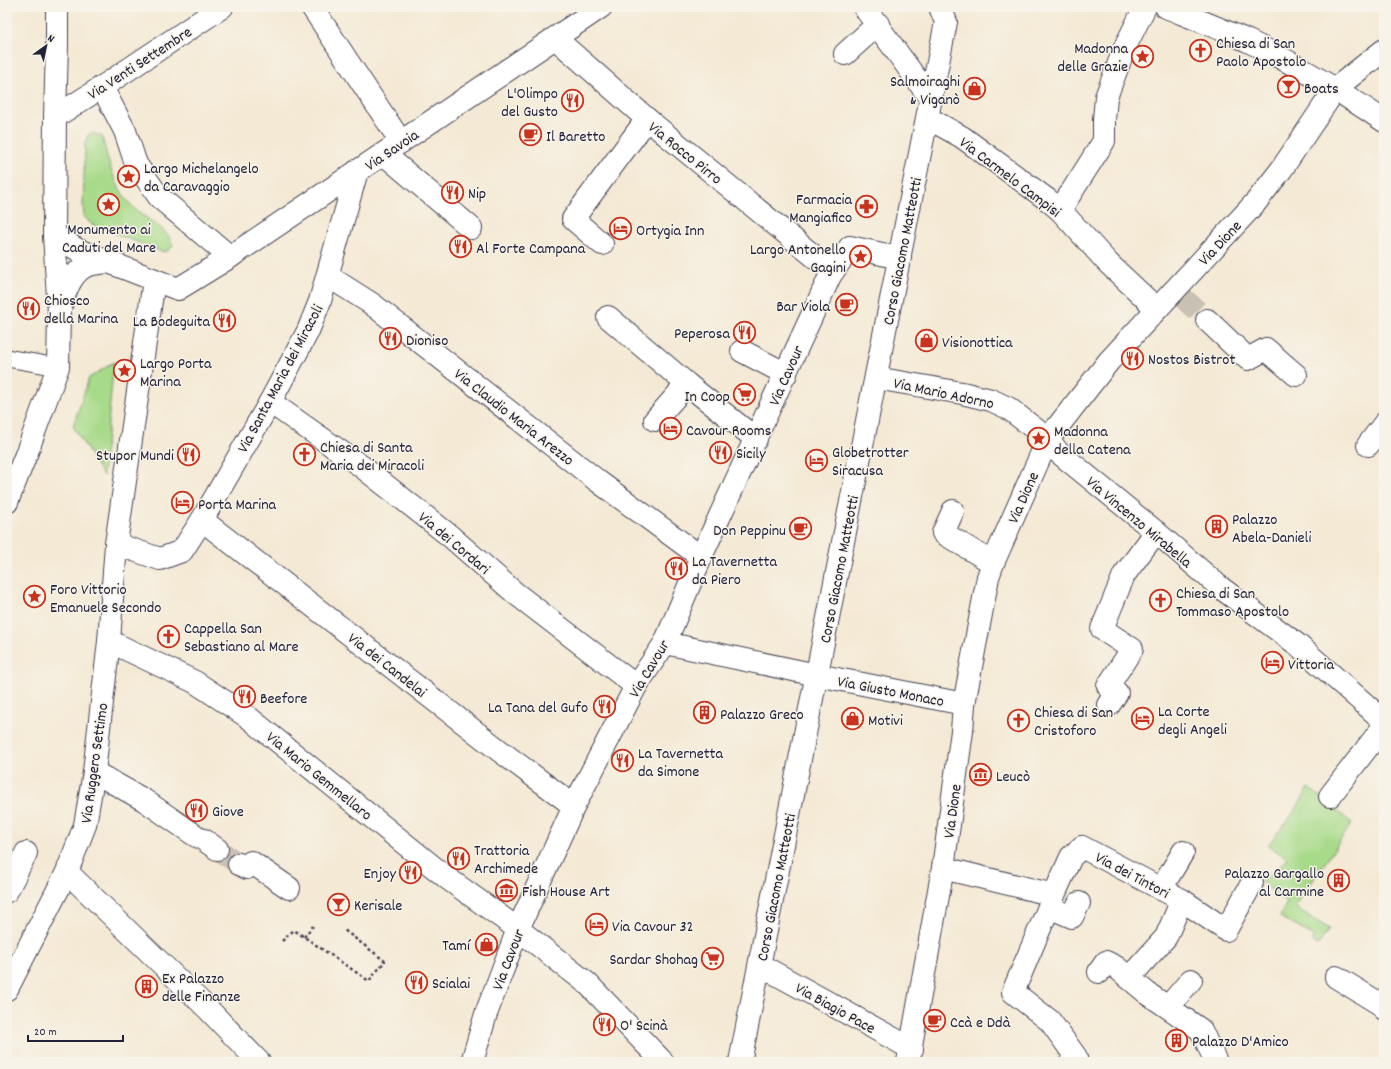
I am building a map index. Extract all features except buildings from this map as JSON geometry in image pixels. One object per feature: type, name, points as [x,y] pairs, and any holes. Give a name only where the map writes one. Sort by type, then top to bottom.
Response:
[{"type":"street","points":[[7,502],[58,367],[59,313],[54,235],[57,7]]},
{"type":"street","name":"Via Venti Settembre","points":[[55,116],[102,87],[222,7]]},
{"type":"street","points":[[312,7],[392,148],[471,228]]},
{"type":"street","name":"Via Savoia","points":[[154,280],[178,289],[230,257],[602,7]]},
{"type":"street","points":[[864,7],[878,24],[930,108]]},
{"type":"street","name":"Corso Giacomo Matteotti","points":[[740,1062],[930,108],[946,22],[940,7]]},
{"type":"street","points":[[1060,210],[1104,140],[1106,97],[1125,47],[1145,7]]},
{"type":"street","points":[[1166,7],[1248,41],[1297,66],[1336,88],[1384,121]]},
{"type":"street","points":[[845,54],[878,24]]},
{"type":"street","name":"Via Rocco Pirro","points":[[555,38],[647,119],[828,269]]},
{"type":"street","name":"Via Dione","points":[[910,1055],[943,868],[962,731],[964,704],[988,577],[1048,439],[1109,361],[1156,309],[1178,293],[1260,197],[1281,170],[1336,88],[1384,50]]},
{"type":"street","points":[[102,87],[125,131],[136,164],[159,197],[230,257]]},
{"type":"street","name":"Via Carmelo Campisi","points":[[930,108],[962,137],[1060,210],[1108,263],[1156,309]]},
{"type":"street","points":[[602,244],[573,219],[647,119]]},
{"type":"street","name":"Via Santa Maria dei Miracoli","points":[[116,544],[160,559],[182,551],[202,520],[270,402],[308,331],[328,276],[357,171]]},
{"type":"street","points":[[54,235],[78,250],[154,280]]},
{"type":"street","name":"Via Cavour","points":[[472,1062],[486,1014],[518,929],[574,806],[636,686],[665,643],[701,557],[786,374],[828,269],[850,247],[900,258]]},
{"type":"street","points":[[59,313],[66,289],[78,271],[88,265],[108,262]]},
{"type":"street","name":"Via Claudio Maria Arezzo","points":[[328,276],[372,304],[599,482],[701,557]]},
{"type":"street","name":"Via Ruggero Settimo","points":[[7,989],[67,872],[85,825],[94,772],[109,641],[116,544],[154,280]]},
{"type":"street","points":[[608,317],[687,384],[756,438]]},
{"type":"street","points":[[1207,320],[1248,359],[1266,349],[1296,375]]},
{"type":"street","points":[[742,351],[786,374]]},
{"type":"street","name":"Via Mario Adorno","points":[[876,378],[962,393],[991,400],[1008,408],[1048,439]]},
{"type":"street","points":[[655,420],[687,384]]},
{"type":"street","name":"Via dei Cordari","points":[[270,402],[361,466],[450,536],[515,593],[636,686]]},
{"type":"street","points":[[1368,445],[1384,424]]},
{"type":"street","name":"Via Vincenzo Mirabella","points":[[1048,439],[1058,452],[1156,532],[1221,588],[1298,645],[1384,721]]},
{"type":"street","points":[[953,511],[943,533],[993,563]]},
{"type":"street","name":"Via dei Candelai","points":[[202,520],[500,751],[574,806]]},
{"type":"street","points":[[1109,705],[1118,693],[1108,686],[1132,649],[1102,629],[1124,575],[1156,532]]},
{"type":"street","name":"Via Mario Gemmellaro","points":[[109,641],[194,682],[248,717],[447,878],[518,929],[588,984],[663,1062]]},
{"type":"street","name":"Via Giusto Monaco","points":[[665,643],[964,704]]},
{"type":"street","points":[[1330,796],[1384,726]]},
{"type":"street","points":[[94,772],[144,800],[206,842]]},
{"type":"street","name":"Via dei Tintori","points":[[1051,901],[1071,857],[1082,847],[1182,900],[1166,937],[1129,978]]},
{"type":"street","points":[[1161,889],[1183,852]]},
{"type":"street","points":[[7,890],[26,853]]},
{"type":"street","points":[[239,864],[247,868],[251,862],[289,888]]},
{"type":"street","points":[[943,868],[1051,901],[1072,917],[1079,903]]},
{"type":"street","points":[[67,872],[208,1009],[260,1062]]},
{"type":"street","points":[[1182,900],[1226,930],[1252,883]]},
{"type":"street","points":[[1051,901],[1013,992],[1050,1021],[1076,1058],[1071,1062]]},
{"type":"street","points":[[1100,972],[1106,962],[1116,967],[1147,993],[1201,1030],[1216,1062]]},
{"type":"street","name":"Via Biagio Pace","points":[[760,964],[910,1055]]},
{"type":"street","points":[[1336,977],[1380,1004],[1384,1009]]},
{"type":"street","points":[[1168,1007],[1191,980]]},
{"type":"lane","points":[[7,358],[58,367]]},
{"type":"path","points":[[304,937],[313,926]]},
{"type":"path","points":[[282,941],[294,930],[369,980],[385,961],[344,930]]},
{"type":"green space","points":[[93,133],[102,136],[113,175],[127,201],[139,213],[167,234],[173,246],[166,252],[157,250],[91,224],[84,216],[85,143],[88,135]]},
{"type":"green space","points":[[114,362],[103,476],[73,426],[89,378]]},
{"type":"green space","points":[[1309,788],[1352,823],[1295,907],[1329,929],[1318,945],[1312,941],[1313,936],[1280,917],[1287,902],[1261,882],[1288,859],[1268,845],[1291,816]]},
{"type":"tunnel","points":[[1181,296],[1207,320]]},
{"type":"tunnel","points":[[217,849],[239,864]]},
{"type":"place","name":"Chiesa di San Paolo Apostolo","points":[[1201,51]]},
{"type":"place","name":"Madonna delle Grazie","points":[[1143,56]]},
{"type":"place","name":"Boats","points":[[1289,87]]},
{"type":"place","name":"Salmoiraghi & Viganò","points":[[975,89]]},
{"type":"place","name":"L'Olimpo del Gusto","points":[[573,101]]},
{"type":"place","name":"Il Baretto","points":[[531,135]]},
{"type":"place","name":"Largo Michelangelo da Caravaggio","points":[[129,176]]},
{"type":"place","name":"Nip","points":[[453,192]]},
{"type":"place","name":"Monumento ai Caduti del Mare","points":[[109,204]]},
{"type":"place","name":"Farmacia Mangiafico","points":[[867,207]]},
{"type":"place","name":"Ortygia Inn","points":[[620,229]]},
{"type":"place","name":"Al Forte Campana","points":[[460,247]]},
{"type":"place","name":"Largo Antonello Gagini","points":[[861,257]]},
{"type":"place","name":"Bar Viola","points":[[846,305]]},
{"type":"place","name":"Chiosco della Marina","points":[[29,308]]},
{"type":"place","name":"La Bodeguita","points":[[225,320]]},
{"type":"place","name":"Peperosa","points":[[745,332]]},
{"type":"place","name":"Dioniso","points":[[390,339]]},
{"type":"place","name":"Visionottica","points":[[927,341]]},
{"type":"place","name":"Nostos Bistrot","points":[[1133,358]]},
{"type":"place","name":"Largo Porta Marina","points":[[124,371]]},
{"type":"place","name":"In Coop","points":[[745,395]]},
{"type":"place","name":"Cavour Rooms","points":[[671,429]]},
{"type":"place","name":"Madonna della Catena","points":[[1039,439]]},
{"type":"place","name":"Sicily","points":[[720,452]]},
{"type":"place","name":"Stupor Mundi","points":[[189,454]]},
{"type":"place","name":"Chiesa di Santa Maria dei Miracoli","points":[[305,455]]},
{"type":"place","name":"Globetrotter Siracusa","points":[[816,460]]},
{"type":"place","name":"Porta Marina","points":[[183,503]]},
{"type":"place","name":"Palazzo Abela-Danieli","points":[[1217,527]]},
{"type":"place","name":"Don Peppinu","points":[[801,529]]},
{"type":"place","name":"La Tavernetta da Piero","points":[[676,569]]},
{"type":"place","name":"Foro Vittorio Emanuele Secondo","points":[[35,597]]},
{"type":"place","name":"Chiesa di San Tommaso Apostolo","points":[[1160,601]]},
{"type":"place","name":"Cappella San Sebastiano al Mare","points":[[169,636]]},
{"type":"place","name":"Vittoria","points":[[1273,663]]},
{"type":"place","name":"Beefore","points":[[245,697]]},
{"type":"place","name":"La Tana del Gufo","points":[[604,706]]},
{"type":"place","name":"Palazzo Greco","points":[[704,713]]},
{"type":"place","name":"Motivi","points":[[853,719]]},
{"type":"place","name":"La Corte degli Angeli","points":[[1142,719]]},
{"type":"place","name":"Chiesa di San Cristoforo","points":[[1018,720]]},
{"type":"place","name":"La Tavernetta da Simone","points":[[623,761]]},
{"type":"place","name":"Leucò","points":[[980,775]]},
{"type":"place","name":"Giove","points":[[197,810]]},
{"type":"place","name":"Trattoria Archimede","points":[[458,858]]},
{"type":"place","name":"Enjoy","points":[[411,872]]},
{"type":"place","name":"Palazzo Gargallo al Carmine","points":[[1339,881]]},
{"type":"place","name":"Fish House Art","points":[[507,890]]},
{"type":"place","name":"Kerisale","points":[[339,904]]},
{"type":"place","name":"Via Cavour 32","points":[[597,925]]},
{"type":"place","name":"Tamí","points":[[486,944]]},
{"type":"place","name":"Sardar Shohag","points":[[713,958]]},
{"type":"place","name":"Scialai","points":[[416,982]]},
{"type":"place","name":"Ex Palazzo delle Finanze","points":[[146,986]]},
{"type":"place","name":"Ccà e Ddà","points":[[935,1021]]},
{"type":"place","name":"O' Scinà","points":[[605,1024]]},
{"type":"place","name":"Palazzo D'Amico","points":[[1176,1040]]}]
